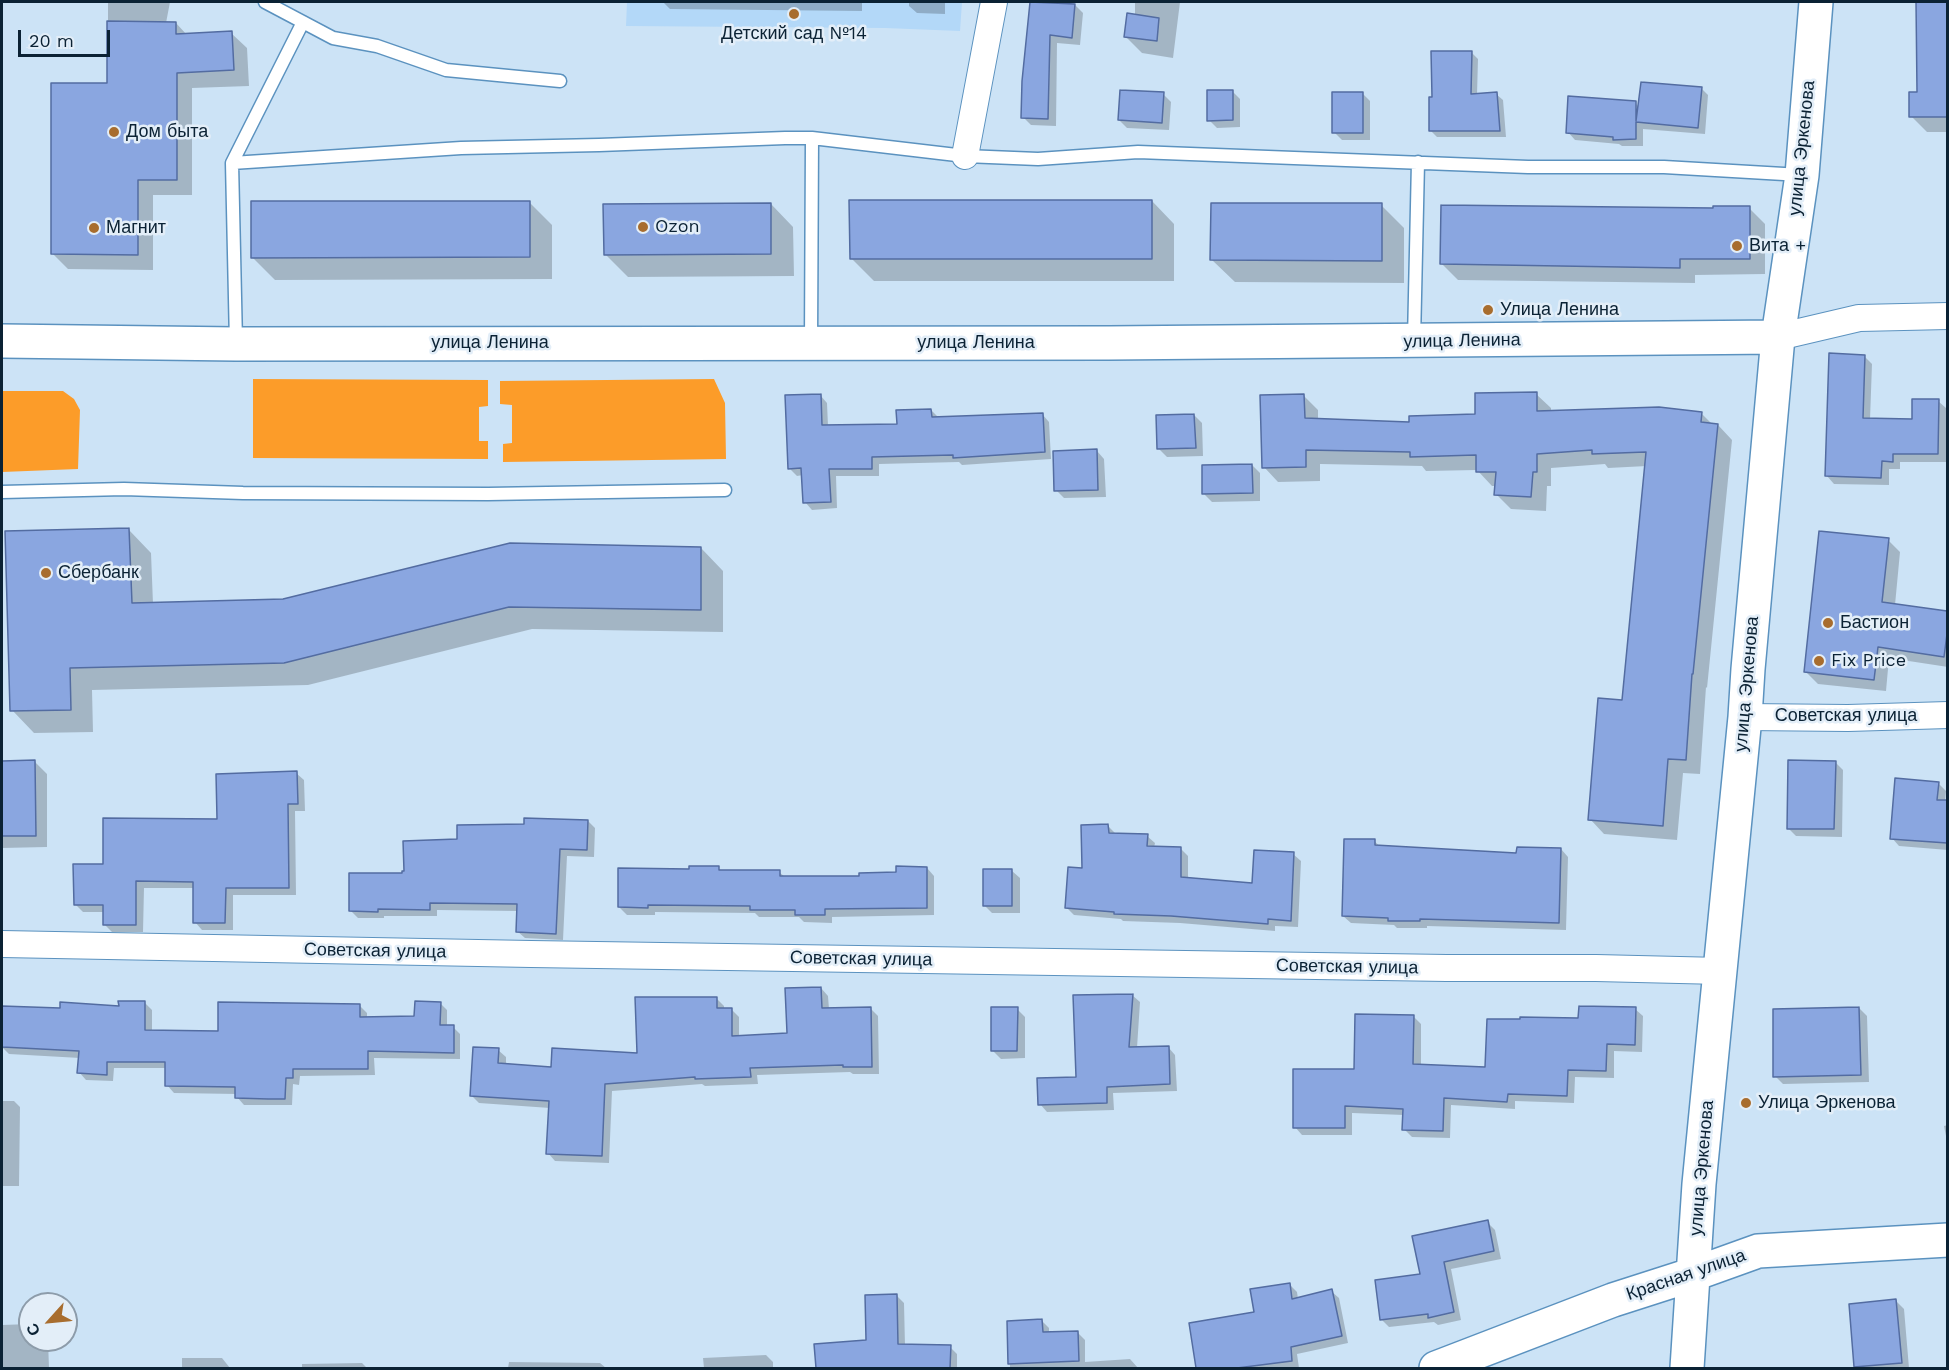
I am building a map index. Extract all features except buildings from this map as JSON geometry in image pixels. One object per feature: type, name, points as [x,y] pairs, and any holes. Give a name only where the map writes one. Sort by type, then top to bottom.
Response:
[{"type":"street","points":[[965,156],[993,2]]},
{"type":"street","name":"улица Эркенова","points":[[1687,1368],[1699,1184],[1745,717],[1778,337],[1802,175],[1816,2]]},
{"type":"street","name":"улица Ленина","points":[[2,341],[236,344],[810,343],[1778,337],[1859,318],[1947,316]]},
{"type":"street","name":"Советская улица","points":[[1745,717],[1848,718],[1947,715]]},
{"type":"street","name":"Советская улица","points":[[2,944],[1720,971]]},
{"type":"street","name":"Красная улица","points":[[1436,1368],[1613,1300],[1758,1251],[1947,1240]]},
{"type":"lane","points":[[265,2],[333,38],[376,46],[446,70],[560,81]]},
{"type":"lane","points":[[236,344],[232,163],[303,22]]},
{"type":"lane","points":[[232,163],[461,148],[812,138],[965,156],[1038,159],[1138,152],[1528,167],[1664,167],[1802,175]]},
{"type":"lane","points":[[810,343],[812,138]]},
{"type":"lane","points":[[1414,341],[1418,162]]},
{"type":"lane","points":[[2,492],[124,489],[243,493],[488,494],[725,490]]},
{"type":"shaded area","name":"Детский сад №14","points":[[627,2],[962,2],[960,31],[885,28],[626,26]]},
{"type":"shaded area","points":[[253,379],[488,380],[488,406],[479,407],[479,441],[488,441],[488,459],[253,458]]},
{"type":"shaded area","points":[[714,379],[725,403],[726,459],[503,462],[503,444],[512,443],[512,405],[500,404],[500,381]]},
{"type":"shaded area","points":[[2,391],[63,391],[74,399],[80,410],[78,469],[2,472]]},
{"type":"place","name":"Детский сад №14","points":[[794,14]]},
{"type":"place","name":"Дом быта","points":[[114,132]]},
{"type":"place","name":"Ozon","points":[[643,227]]},
{"type":"place","name":"Магнит","points":[[94,228]]},
{"type":"place","name":"Вита +","points":[[1737,246]]},
{"type":"place","name":"Улица Ленина","points":[[1488,310]]},
{"type":"place","name":"Сбербанк","points":[[46,573]]},
{"type":"place","name":"Бастион","points":[[1828,623]]},
{"type":"place","name":"Fix Price","points":[[1819,661]]},
{"type":"place","name":"Улица Эркенова","points":[[1746,1103]]}]
